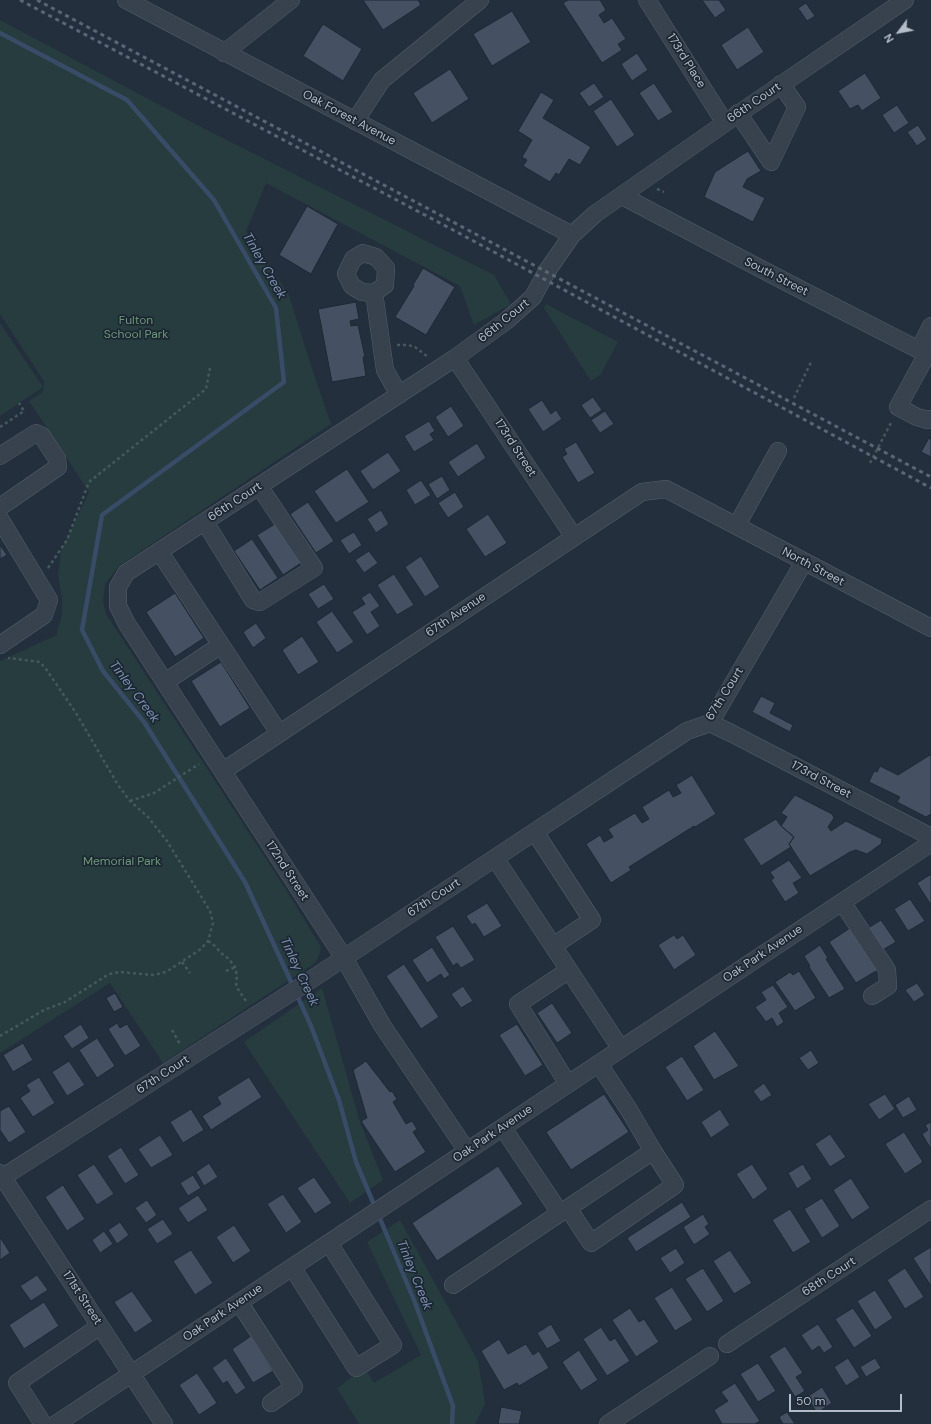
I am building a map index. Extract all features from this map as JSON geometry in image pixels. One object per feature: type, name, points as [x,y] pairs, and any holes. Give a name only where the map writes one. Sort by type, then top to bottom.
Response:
[{"type":"street","name":"Oak Forest Avenue","points":[[126,0],[224,53],[572,235]]},
{"type":"street","points":[[224,53],[291,0]]},
{"type":"street","points":[[354,121],[382,80],[480,0]]},
{"type":"street","name":"173rd Place","points":[[647,0],[731,118],[771,162],[797,108],[782,84]]},
{"type":"street","name":"66th Court","points":[[118,587],[126,573],[455,358],[506,321],[533,297],[547,272],[572,235],[595,214],[731,118],[905,0]]},
{"type":"street","name":"South Street","points":[[622,196],[926,353]]},
{"type":"street","points":[[374,293],[385,370],[399,395]]},
{"type":"street","points":[[931,326],[926,353],[898,407],[918,417],[928,420],[931,419]]},
{"type":"street","name":"173rd Street","points":[[455,358],[574,537]]},
{"type":"street","points":[[0,456],[36,433],[42,436],[57,459],[58,467],[0,507]]},
{"type":"street","points":[[737,526],[778,451]]},
{"type":"street","points":[[205,522],[253,600],[260,602],[314,568],[259,486]]},
{"type":"street","name":"67th Avenue","points":[[223,771],[642,492],[666,489],[696,504]]},
{"type":"street","name":"North Street","points":[[696,504],[931,628]]},
{"type":"street","points":[[0,519],[49,600],[44,615],[2,651]]},
{"type":"street","points":[[159,551],[280,733]]},
{"type":"street","name":"67th Court","points":[[1,1176],[303,985],[687,731],[710,723],[804,562]]},
{"type":"street","name":"172nd Street","points":[[118,587],[118,606],[127,624],[344,958],[382,1025],[467,1152]]},
{"type":"street","points":[[165,682],[221,645]]},
{"type":"street","name":"173rd Street","points":[[710,723],[931,838]]},
{"type":"street","points":[[535,832],[592,920],[554,946]]},
{"type":"street","name":"Oak Park Avenue","points":[[56,1424],[931,843]]},
{"type":"street","points":[[495,858],[621,1049]]},
{"type":"street","points":[[842,902],[887,970],[888,986],[872,996]]},
{"type":"street","points":[[568,1084],[518,1004],[570,970]]},
{"type":"street","points":[[503,1128],[564,1210],[591,1243],[675,1184],[599,1064]]},
{"type":"street","points":[[453,1285],[653,1151]]},
{"type":"street","name":"171st Street","points":[[1,1176],[164,1424]]},
{"type":"street","name":"68th Court","points":[[727,1344],[931,1209]]},
{"type":"street","points":[[292,1267],[356,1368],[393,1345],[329,1243]]},
{"type":"street","points":[[239,1302],[294,1387],[271,1403]]},
{"type":"street","points":[[43,1424],[17,1383],[100,1326]]},
{"type":"street","points":[[608,1424],[710,1356]]},
{"type":"path","points":[[395,345],[408,345],[415,347],[430,358]]},
{"type":"path","points":[[794,398],[812,360]]},
{"type":"path","points":[[46,570],[67,540],[89,482],[206,390],[210,368]]},
{"type":"path","points":[[0,427],[24,411],[19,403]]},
{"type":"path","points":[[870,463],[892,423]]},
{"type":"path","points":[[0,1036],[44,1010],[65,1002],[109,974],[120,972],[153,975],[166,972],[202,950],[208,941],[213,923],[210,911],[167,841],[118,785],[76,713],[40,662],[2,651]]},
{"type":"path","points":[[130,800],[154,793],[201,762]]},
{"type":"path","points":[[208,941],[229,959],[235,967],[237,976],[236,986],[246,1001]]},
{"type":"path","points":[[182,962],[190,973]]},
{"type":"path","points":[[226,971],[235,967]]},
{"type":"path","points":[[172,1030],[180,1044]]},
{"type":"green space","points":[[0,20],[201,127],[494,275],[511,304],[474,325],[460,286],[266,183],[246,231],[289,295],[331,424],[119,566],[105,584],[103,602],[106,614],[285,888],[321,947],[315,963],[163,1063],[110,983],[0,1053],[0,661],[57,635],[62,615],[62,598],[58,575],[61,551],[89,492],[29,401],[43,392],[44,381],[0,314]]},
{"type":"green space","points":[[546,304],[618,342],[601,374],[591,381],[544,308]]},
{"type":"green space","points":[[0,323],[43,387],[0,416]]},
{"type":"green space","points":[[322,988],[359,1119],[383,1180],[350,1203],[244,1042]]},
{"type":"green space","points":[[400,1220],[478,1361],[485,1404],[475,1424],[359,1424],[337,1388],[365,1368],[374,1383],[421,1355],[367,1242]]},
{"type":"building","points":[[363,0],[418,0],[421,5],[383,30]]},
{"type":"building","points":[[568,0],[600,0],[606,10],[599,15],[604,23],[612,18],[626,39],[618,44],[622,50],[602,63],[563,3]]},
{"type":"building","points":[[702,0],[719,0],[726,10],[715,18]]},
{"type":"building","points":[[806,3],[815,16],[807,21],[798,8]]},
{"type":"building","points":[[512,11],[531,42],[492,66],[473,34]]},
{"type":"building","points":[[323,24],[362,49],[343,81],[303,56]]},
{"type":"building","points":[[748,27],[764,52],[737,70],[721,45]]},
{"type":"building","points":[[637,53],[648,70],[632,81],[621,64]]},
{"type":"building","points":[[450,69],[469,99],[432,123],[413,93]]},
{"type":"building","points":[[865,73],[881,98],[862,111],[858,105],[850,109],[838,91]]},
{"type":"building","points":[[594,83],[604,97],[589,107],[579,93]]},
{"type":"building","points":[[654,83],[673,112],[658,121],[639,93]]},
{"type":"building","points":[[541,92],[554,100],[543,118],[591,147],[580,165],[569,159],[559,175],[556,173],[550,182],[523,166],[527,160],[522,157],[532,140],[518,131]]},
{"type":"building","points":[[611,99],[635,135],[617,147],[593,111]]},
{"type":"building","points":[[897,105],[909,123],[894,133],[882,115]]},
{"type":"building","points":[[918,125],[927,139],[917,146],[907,132]]},
{"type":"building","points":[[748,151],[761,171],[747,179],[743,187],[765,198],[753,222],[704,197],[715,172]]},
{"type":"building","points":[[307,206],[338,224],[311,274],[279,255]]},
{"type":"building","points":[[423,268],[455,287],[426,335],[395,317]]},
{"type":"building","points":[[356,302],[359,319],[350,321],[351,326],[358,325],[365,357],[363,357],[366,376],[332,382],[318,309]]},
{"type":"building","points":[[593,397],[602,410],[590,418],[581,405]]},
{"type":"building","points":[[542,400],[551,414],[556,410],[562,419],[543,432],[528,409]]},
{"type":"building","points":[[451,406],[464,426],[448,437],[435,417]]},
{"type":"building","points":[[605,411],[614,424],[600,433],[591,420]]},
{"type":"building","points":[[429,421],[435,431],[430,434],[434,440],[414,452],[404,436]]},
{"type":"building","points":[[929,438],[931,440],[931,457],[921,452]]},
{"type":"building","points":[[576,442],[595,473],[578,483],[562,457],[567,454],[564,449]]},
{"type":"building","points":[[477,443],[486,458],[458,477],[448,462]]},
{"type":"building","points":[[388,452],[401,471],[373,490],[360,471]]},
{"type":"building","points":[[347,469],[369,502],[336,523],[314,491]]},
{"type":"building","points":[[442,476],[450,490],[437,499],[428,484]]},
{"type":"building","points":[[421,480],[431,495],[415,505],[406,490]]},
{"type":"building","points":[[455,492],[464,507],[448,518],[438,503]]},
{"type":"building","points":[[308,502],[334,541],[316,553],[290,514]]},
{"type":"building","points":[[381,510],[389,524],[376,533],[367,519]]},
{"type":"building","points":[[488,514],[507,543],[485,557],[466,529]]},
{"type":"building","points":[[275,524],[301,563],[283,575],[257,535]]},
{"type":"building","points":[[354,532],[362,545],[349,554],[340,540]]},
{"type":"building","points":[[252,539],[278,578],[260,590],[234,551]]},
{"type":"building","points":[[0,545],[7,555],[0,559]]},
{"type":"building","points":[[369,551],[378,563],[364,573],[355,560]]},
{"type":"building","points":[[421,556],[440,587],[425,597],[405,567]]},
{"type":"building","points":[[394,574],[414,605],[397,615],[377,585]]},
{"type":"building","points":[[324,584],[334,599],[318,609],[308,594]]},
{"type":"building","points":[[370,592],[380,606],[371,612],[380,626],[367,635],[352,612],[365,604],[361,598]]},
{"type":"building","points":[[175,593],[204,638],[175,657],[146,612]]},
{"type":"building","points":[[332,611],[354,642],[337,653],[316,622]]},
{"type":"building","points":[[256,623],[266,638],[253,648],[243,632]]},
{"type":"building","points":[[302,636],[319,662],[298,675],[282,650]]},
{"type":"building","points":[[221,662],[250,708],[220,727],[191,681]]},
{"type":"building","points":[[761,696],[775,703],[770,713],[793,725],[790,732],[752,712]]},
{"type":"building","points":[[930,755],[931,814],[926,817],[897,802],[900,797],[869,782],[874,771],[877,772],[880,766],[898,775]]},
{"type":"building","points":[[692,775],[716,814],[629,867],[631,870],[611,883],[586,844],[600,835],[604,842],[613,837],[608,829],[635,813],[642,823],[649,819],[642,807],[669,790],[673,797],[681,793],[676,785]]},
{"type":"building","points":[[795,795],[832,814],[834,818],[828,827],[831,831],[846,821],[882,839],[881,844],[867,854],[856,850],[850,852],[810,876],[789,844],[794,837],[781,826],[787,817],[781,813]]},
{"type":"building","points":[[776,819],[781,826],[794,837],[789,844],[791,847],[761,866],[743,839]]},
{"type":"building","points":[[789,860],[802,878],[793,883],[799,893],[785,902],[771,880],[774,878],[770,872]]},
{"type":"building","points":[[931,874],[931,905],[917,883]]},
{"type":"building","points":[[910,899],[925,921],[908,931],[894,909]]},
{"type":"building","points":[[487,903],[502,926],[484,937],[475,923],[472,925],[466,916]]},
{"type":"building","points":[[881,920],[896,942],[879,952],[865,930]]},
{"type":"building","points":[[453,926],[475,960],[461,968],[457,963],[453,966],[435,937]]},
{"type":"building","points":[[853,926],[881,968],[856,983],[829,942]]},
{"type":"building","points":[[674,935],[677,939],[683,935],[696,955],[674,970],[658,945]]},
{"type":"building","points":[[820,945],[828,958],[826,959],[845,989],[829,998],[809,967],[810,966],[804,956]]},
{"type":"building","points":[[432,947],[450,975],[444,979],[441,974],[427,983],[412,960]]},
{"type":"building","points":[[404,964],[439,1017],[421,1029],[386,976]]},
{"type":"building","points":[[799,971],[816,998],[795,1011],[775,982],[790,972],[793,975]]},
{"type":"building","points":[[917,983],[925,995],[914,1002],[905,990]]},
{"type":"building","points":[[773,985],[788,1007],[779,1013],[784,1022],[777,1027],[772,1018],[766,1022],[755,1007],[766,1000],[761,992]]},
{"type":"building","points":[[463,986],[473,1001],[461,1008],[451,994]]},
{"type":"building","points":[[115,993],[123,1007],[114,1012],[106,998]]},
{"type":"building","points":[[552,1003],[572,1033],[557,1043],[537,1013]]},
{"type":"building","points":[[117,1023],[120,1028],[127,1024],[141,1046],[125,1056],[108,1029]]},
{"type":"building","points":[[81,1024],[89,1038],[72,1049],[63,1036]]},
{"type":"building","points":[[517,1024],[543,1065],[525,1076],[499,1035]]},
{"type":"building","points":[[715,1031],[739,1066],[714,1080],[693,1046]]},
{"type":"building","points":[[97,1038],[115,1066],[97,1078],[79,1050]]},
{"type":"building","points":[[23,1043],[33,1060],[13,1072],[3,1055]]},
{"type":"building","points":[[811,1050],[819,1063],[808,1070],[799,1058]]},
{"type":"building","points":[[682,1056],[704,1090],[687,1101],[665,1067]]},
{"type":"building","points":[[69,1061],[85,1085],[67,1096],[52,1072]]},
{"type":"building","points":[[366,1061],[390,1092],[392,1091],[397,1099],[393,1102],[406,1124],[412,1121],[417,1129],[413,1132],[426,1152],[395,1172],[361,1121],[367,1118],[353,1070]]},
{"type":"building","points":[[39,1077],[55,1103],[33,1117],[20,1098],[30,1091],[26,1085]]},
{"type":"building","points":[[249,1077],[262,1097],[211,1130],[202,1116],[221,1104],[217,1097]]},
{"type":"building","points":[[764,1083],[772,1095],[761,1102],[753,1091]]},
{"type":"building","points":[[604,1094],[629,1132],[571,1170],[546,1132]]},
{"type":"building","points":[[885,1094],[895,1109],[879,1120],[868,1104]]},
{"type":"building","points":[[909,1096],[917,1110],[903,1118],[895,1105]]},
{"type":"building","points":[[9,1106],[26,1132],[9,1143],[0,1130],[0,1111]]},
{"type":"building","points":[[191,1109],[204,1130],[183,1143],[170,1122]]},
{"type":"building","points":[[720,1109],[730,1125],[711,1138],[701,1122]]},
{"type":"building","points":[[931,1122],[931,1149],[922,1134],[928,1130],[925,1125]]},
{"type":"building","points":[[904,1132],[923,1162],[905,1174],[885,1144]]},
{"type":"building","points":[[830,1134],[846,1157],[830,1167],[815,1144]]},
{"type":"building","points":[[160,1135],[173,1155],[151,1168],[138,1149]]},
{"type":"building","points":[[121,1147],[139,1175],[125,1184],[107,1156]]},
{"type":"building","points":[[209,1163],[218,1177],[204,1186],[196,1172]]},
{"type":"building","points":[[94,1164],[114,1194],[97,1205],[77,1175]]},
{"type":"building","points":[[752,1164],[768,1189],[753,1200],[736,1174]]},
{"type":"building","points":[[803,1164],[812,1179],[797,1189],[788,1173]]},
{"type":"building","points":[[498,1166],[523,1204],[437,1261],[412,1223]]},
{"type":"building","points":[[193,1175],[201,1188],[188,1196],[180,1183]]},
{"type":"building","points":[[314,1177],[332,1203],[315,1214],[297,1188]]},
{"type":"building","points":[[851,1178],[870,1208],[852,1220],[833,1190]]},
{"type":"building","points":[[63,1185],[85,1219],[67,1231],[45,1197]]},
{"type":"building","points":[[283,1194],[302,1222],[286,1233],[267,1204]]},
{"type":"building","points":[[198,1195],[208,1210],[188,1223],[178,1208]]},
{"type":"building","points":[[822,1198],[840,1226],[822,1238],[804,1209]]},
{"type":"building","points":[[147,1200],[157,1215],[146,1223],[135,1208]]},
{"type":"building","points":[[682,1202],[691,1217],[636,1252],[627,1238]]},
{"type":"building","points":[[790,1209],[811,1242],[793,1253],[772,1220]]},
{"type":"building","points":[[703,1214],[709,1224],[705,1227],[710,1234],[694,1245],[683,1227]]},
{"type":"building","points":[[163,1219],[173,1234],[157,1244],[147,1229]]},
{"type":"building","points":[[120,1222],[129,1235],[117,1244],[108,1230]]},
{"type":"building","points":[[234,1225],[251,1251],[233,1263],[216,1237]]},
{"type":"building","points":[[104,1231],[113,1244],[100,1253],[92,1240]]},
{"type":"building","points":[[0,1237],[10,1253],[0,1260]]},
{"type":"building","points":[[931,1247],[931,1286],[913,1258]]},
{"type":"building","points":[[676,1248],[685,1263],[670,1273],[660,1258]]},
{"type":"building","points":[[191,1250],[213,1283],[195,1295],[173,1261]]},
{"type":"building","points":[[730,1250],[752,1283],[734,1294],[713,1261]]},
{"type":"building","points":[[703,1268],[724,1301],[707,1312],[685,1279]]},
{"type":"building","points":[[905,1268],[924,1297],[905,1309],[887,1280]]},
{"type":"building","points":[[37,1275],[48,1290],[31,1301],[20,1286]]},
{"type":"building","points":[[672,1287],[693,1320],[675,1331],[654,1298]]},
{"type":"building","points":[[875,1290],[893,1318],[875,1330],[857,1301]]},
{"type":"building","points":[[132,1291],[153,1321],[135,1333],[114,1302]]},
{"type":"building","points":[[44,1302],[59,1326],[24,1349],[9,1325]]},
{"type":"building","points":[[630,1308],[639,1322],[644,1319],[659,1342],[636,1357],[612,1320]]},
{"type":"building","points":[[853,1308],[872,1336],[854,1348],[835,1319]]},
{"type":"building","points":[[551,1324],[561,1341],[547,1349],[537,1333]]},
{"type":"building","points":[[818,1324],[833,1347],[824,1353],[819,1346],[812,1351],[801,1335]]},
{"type":"building","points":[[601,1327],[610,1341],[615,1338],[630,1361],[607,1376],[583,1339]]},
{"type":"building","points":[[251,1336],[273,1371],[253,1383],[232,1349]]},
{"type":"building","points":[[499,1339],[508,1354],[526,1344],[533,1355],[539,1351],[549,1368],[519,1386],[517,1383],[504,1390],[481,1351]]},
{"type":"building","points":[[785,1346],[803,1373],[796,1377],[805,1391],[795,1397],[769,1356]]},
{"type":"building","points":[[579,1350],[598,1380],[581,1391],[562,1362]]},
{"type":"building","points":[[226,1358],[246,1388],[236,1395],[227,1381],[223,1384],[212,1368]]},
{"type":"building","points":[[848,1358],[860,1377],[846,1386],[834,1367]]},
{"type":"building","points":[[875,1358],[881,1368],[866,1377],[860,1367]]},
{"type":"building","points":[[758,1363],[776,1391],[758,1402],[740,1374]]},
{"type":"building","points":[[197,1373],[217,1403],[199,1415],[179,1385]]},
{"type":"building","points":[[735,1383],[760,1421],[755,1424],[722,1424],[714,1410],[728,1401],[721,1392]]},
{"type":"building","points":[[822,1387],[832,1403],[817,1413],[807,1397]]},
{"type":"building","points":[[501,1407],[522,1411],[519,1424],[498,1424]]},
{"type":"building","points":[[787,1412],[795,1424],[783,1424],[779,1417]]},
{"type":"waterway","name":"Tinley Creek","points":[[0,33],[127,100],[214,200],[276,308],[284,382],[102,515],[82,630],[103,671],[144,722],[245,882],[293,986]]},
{"type":"waterway","name":"Tinley Creek","points":[[296,993],[311,1026],[339,1100],[356,1162],[375,1207]]},
{"type":"waterway","name":"Tinley Creek","points":[[378,1214],[414,1300],[453,1406],[452,1424]]},
{"type":"railway","points":[[20,0],[455,231],[931,488]]},
{"type":"railway","points":[[37,0],[931,477]]},
{"type":"park label","name":"Fulton School Park","points":[[136,328]]},
{"type":"park label","name":"Memorial Park","points":[[122,862]]}]
